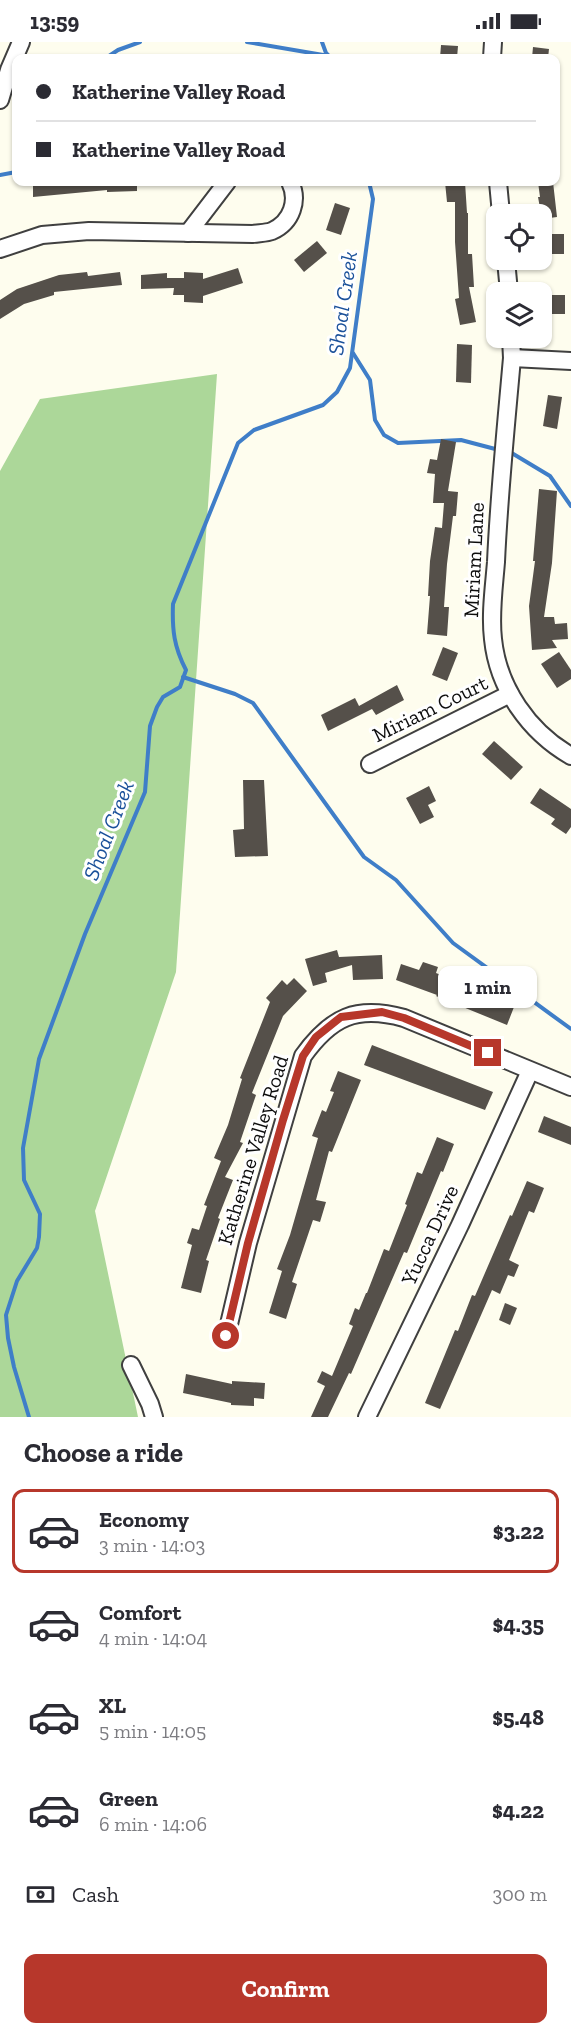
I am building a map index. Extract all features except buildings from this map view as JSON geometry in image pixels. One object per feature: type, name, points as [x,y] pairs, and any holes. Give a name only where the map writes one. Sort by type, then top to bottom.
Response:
[{"type":"street","points":[[0,100],[12,63]]},
{"type":"street","points":[[188,233],[224,186]]},
{"type":"street","points":[[0,249],[42,235],[89,231],[253,234],[272,231],[287,220],[294,204],[292,186]]},
{"type":"street","points":[[498,186],[500,204]]},
{"type":"street","name":"Miriam Lane","points":[[512,348],[499,499],[493,639],[510,694],[529,723],[554,746],[571,756]]},
{"type":"street","points":[[512,358],[571,361]]},
{"type":"street","name":"Miriam Court","points":[[370,764],[510,694]]},
{"type":"street","name":"Katherine Valley Road","points":[[226,1336],[248,1243],[303,1056],[316,1037],[341,1017],[382,1012],[404,1018],[571,1087]]},
{"type":"street","name":"Yucca Drive","points":[[367,1417],[460,1226],[530,1071]]},
{"type":"street","points":[[131,1365],[154,1417]]},
{"type":"green space","points":[[217,374],[176,972],[95,1211],[138,1417],[0,1417],[0,471],[40,399]]},
{"type":"waterway","points":[[112,54],[140,42]]},
{"type":"waterway","points":[[247,42],[317,54]]},
{"type":"waterway","name":"Shoal Creek","points":[[322,42],[327,54]]},
{"type":"waterway","points":[[0,175],[12,173]]},
{"type":"waterway","name":"Shoal Creek","points":[[29,1417],[14,1367],[6,1315],[17,1281],[37,1248],[39,1237],[40,1214],[24,1180],[23,1148],[39,1059],[85,934],[145,792],[150,726],[157,707],[163,697],[180,687],[186,670],[175,638],[173,604],[238,443],[254,430],[323,405],[337,392],[350,368],[373,199],[370,186]]},
{"type":"waterway","points":[[353,353],[370,380],[375,420],[384,435],[398,443],[461,440],[499,450]]},
{"type":"waterway","points":[[510,452],[550,476],[571,506]]},
{"type":"waterway","points":[[183,677],[235,694],[253,703],[364,857],[396,880],[453,943],[571,1029]]},
{"type":"route","points":[[226,1336],[248,1243],[283,1120],[303,1056],[316,1037],[341,1017],[382,1012],[404,1018],[488,1053]]}]
